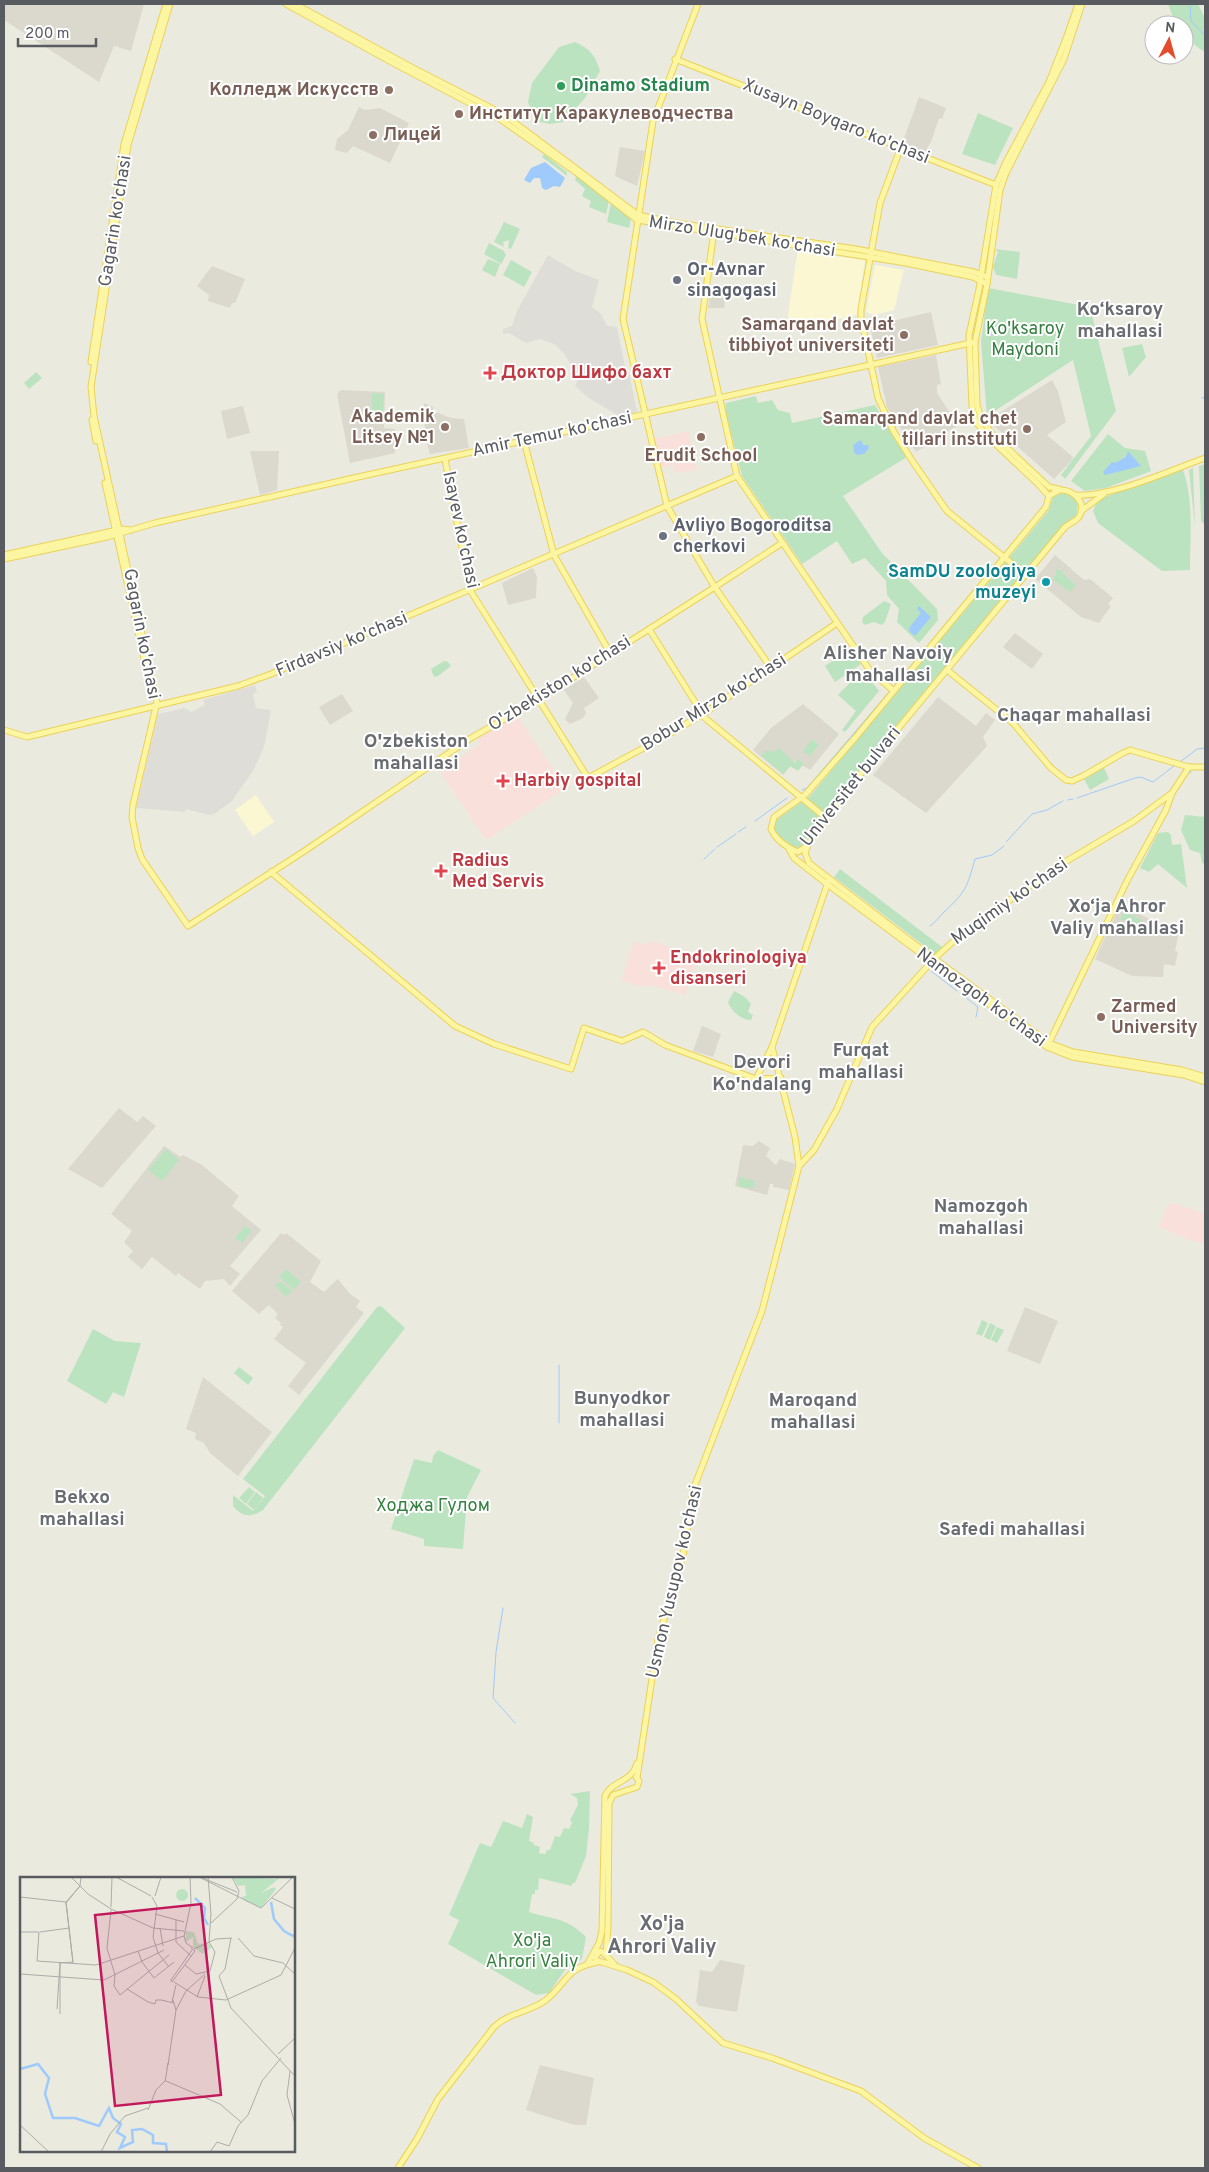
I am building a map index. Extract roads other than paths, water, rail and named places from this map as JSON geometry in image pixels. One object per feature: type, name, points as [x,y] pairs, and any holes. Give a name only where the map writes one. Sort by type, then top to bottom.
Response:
[{"type":"main road","name":"Gagarin ko'chasi","points":[[165,4],[161,26],[128,145],[90,387],[118,532],[152,673],[157,702],[134,796],[132,817],[142,859],[188,926]]},
{"type":"main road","name":"Gagarin ko'chasi","points":[[161,26],[172,4]]},
{"type":"main road","name":"Mirzo Ulug'bek ko'chasi","points":[[286,4],[411,73],[500,118],[637,218],[871,254],[982,274],[987,277]]},
{"type":"main road","name":"Mirzo Ulug'bek ko'chasi","points":[[295,4],[503,114],[637,218]]},
{"type":"main road","points":[[698,4],[653,121],[623,319],[644,415],[667,506],[715,588],[771,668]]},
{"type":"main road","points":[[1049,496],[1043,488],[988,438],[976,422],[972,406],[972,342],[996,185],[1049,82],[1078,4]]},
{"type":"main road","points":[[1081,511],[1081,504],[1075,495],[1069,491],[1049,487],[984,425],[977,405],[972,342],[986,284],[1002,182],[1064,61],[1082,4]]},
{"type":"main road","name":"Xusayn Boyqaro ko'chasi","points":[[676,59],[996,185]]},
{"type":"main road","points":[[901,148],[880,202],[861,315],[878,398],[894,432],[947,511],[1026,575]]},
{"type":"main road","points":[[714,230],[702,320],[737,476],[871,672],[894,690]]},
{"type":"main road","name":"Mirzo Ulug'bek ko'chasi","points":[[871,254],[973,277],[986,284]]},
{"type":"main road","name":"Amir Temur ko'chasi","points":[[4,556],[130,530],[358,477],[972,342]]},
{"type":"main road","points":[[524,441],[554,554],[610,653]]},
{"type":"main road","points":[[1075,495],[1089,496],[1109,491],[1205,458]]},
{"type":"main road","name":"Isayev ko'chasi","points":[[445,459],[470,590],[588,778]]},
{"type":"main road","points":[[667,506],[737,476]]},
{"type":"main road","points":[[1043,488],[1046,507]]},
{"type":"main road","points":[[1046,507],[1049,496],[1062,490]]},
{"type":"main road","name":"Universitet bulvari","points":[[1046,507],[856,738],[801,798],[774,818],[770,825],[775,837],[788,848],[798,852],[808,846],[826,818],[1065,527],[1078,519],[1081,511],[1109,491]]},
{"type":"main road","name":"Firdavsiy ko'chasi","points":[[4,730],[27,737],[238,686],[271,674],[667,506]]},
{"type":"main road","name":"Amir Temur ko'chasi","points":[[4,559],[118,532]]},
{"type":"main road","name":"O'zbekiston ko'chasi","points":[[188,926],[411,781],[471,738],[538,700],[715,588],[781,542]]},
{"type":"main road","name":"Bobur Mirzo ko'chasi","points":[[588,778],[674,732],[837,623]]},
{"type":"main road","points":[[649,629],[702,713],[745,752],[826,818]]},
{"type":"main road","points":[[947,670],[1013,723],[1051,768],[1068,781],[1083,776],[1130,750],[1189,767],[1205,767]]},
{"type":"main road","points":[[1048,1045],[1128,879],[1166,810],[1172,793],[1189,767]]},
{"type":"main road","name":"Muqimiy ko'chasi","points":[[799,1166],[814,1150],[837,1109],[872,1027],[933,960],[957,938],[1035,882],[1134,821],[1172,793]]},
{"type":"main road","name":"Namozgoh ko'chasi","points":[[808,846],[805,853],[809,863],[884,924]]},
{"type":"main road","name":"Namozgoh ko'chasi","points":[[788,848],[794,858],[827,884],[1048,1045],[1072,1057],[1184,1075],[1205,1082]]},
{"type":"main road","points":[[271,872],[455,1026],[494,1044],[571,1069],[584,1028],[622,1041],[643,1032],[665,1045],[756,1079],[781,1078]]},
{"type":"main road","points":[[756,1079],[772,1047],[819,906],[830,879]]},
{"type":"main road","name":"Namozgoh ko'chasi","points":[[1048,1045],[1073,1052],[1182,1070],[1205,1077]]},
{"type":"main road","points":[[772,1047],[795,1137],[799,1166]]},
{"type":"main road","name":"Usmon Yusupov ko'chasi","points":[[637,1778],[658,1639],[682,1556],[693,1490],[755,1331],[771,1278],[799,1166]]},
{"type":"main road","name":"Usmon Yusupov ko'chasi","points":[[629,1777],[636,1768],[641,1748]]},
{"type":"main road","points":[[629,1777],[627,1784],[632,1788]]},
{"type":"main road","points":[[588,1964],[596,1954],[602,1931],[605,1796],[612,1787],[629,1777],[637,1778],[638,1785],[613,1795],[609,1803],[608,1926],[603,1959]]},
{"type":"main road","points":[[588,1964],[599,1943]]},
{"type":"main road","points":[[596,1954],[601,1952],[603,1959]]},
{"type":"main road","points":[[596,1954],[617,1966],[642,1976],[662,1988],[723,2043],[769,2057],[861,2091],[924,2138],[978,2168]]},
{"type":"main road","points":[[398,2168],[417,2139],[438,2099],[494,2027],[502,2020],[545,2000],[571,1972],[603,1959]]},
{"type":"water","points":[[545,162],[565,178],[560,187],[554,186],[546,190],[542,188],[540,178],[534,178],[530,183],[524,180],[531,168]]},
{"type":"water","points":[[861,440],[863,445],[868,445],[869,448],[864,454],[857,455],[854,452],[853,445]]},
{"type":"water","points":[[1128,451],[1141,466],[1105,475],[1103,472],[1112,462],[1115,463],[1126,457]]},
{"type":"water","points":[[919,606],[931,617],[915,636],[910,632],[909,628],[921,613],[917,609]]},
{"type":"waterway","points":[[1190,4],[1191,21],[1205,36]]},
{"type":"waterway","points":[[990,571],[996,563]]},
{"type":"waterway","points":[[895,685],[925,649]]},
{"type":"waterway","points":[[802,790],[807,788],[890,691]]},
{"type":"waterway","points":[[1180,762],[1197,749],[1205,748]]},
{"type":"waterway","points":[[1077,798],[1135,778],[1141,777],[1153,782],[1174,766]]},
{"type":"waterway","points":[[755,821],[787,798]]},
{"type":"waterway","points":[[1068,800],[1073,799]]},
{"type":"waterway","points":[[1006,842],[1032,814],[1047,810],[1063,801]]},
{"type":"waterway","points":[[738,832],[746,827]]},
{"type":"waterway","points":[[717,847],[736,834]]},
{"type":"waterway","points":[[930,926],[965,889],[975,859],[992,855],[1004,846]]},
{"type":"waterway","points":[[704,859],[715,849]]},
{"type":"waterway","points":[[931,971],[957,991]]},
{"type":"waterway","points":[[960,993],[978,1007],[976,1017]]},
{"type":"waterway","points":[[559,1365],[559,1423]]},
{"type":"waterway","points":[[503,1608],[496,1652],[493,1698],[515,1723]]},
{"type":"place","name":"Dinamo Stadium","points":[[561,86]]},
{"type":"place","name":"Колледж Искусств","points":[[389,90]]},
{"type":"place","name":"Институт Каракулеводчества","points":[[459,114]]},
{"type":"place","name":"Лицей","points":[[373,135]]},
{"type":"place","name":"Or-Avnar sinagogasi","points":[[677,280]]},
{"type":"place","name":"Samarqand davlat tibbiyot universiteti","points":[[904,335]]},
{"type":"place","name":"Доктор Шифо бахт","points":[[490,373]]},
{"type":"place","name":"Akademik Litsey №1","points":[[445,427]]},
{"type":"place","name":"Samarqand davlat chet tillari instituti","points":[[1027,429]]},
{"type":"place","name":"Erudit School","points":[[701,437]]},
{"type":"place","name":"Avliyo Bogoroditsa cherkovi","points":[[663,536]]},
{"type":"place","name":"SamDU zoologiya muzeyi","points":[[1046,582]]},
{"type":"place","name":"Harbiy gospital","points":[[503,781]]},
{"type":"place","name":"Radius Med Servis","points":[[441,871]]},
{"type":"place","name":"Endokrinologiya disanseri","points":[[659,968]]},
{"type":"place","name":"Zarmed University","points":[[1101,1017]]},
{"type":"district","name":"Ko‘ksaroy mahallasi","points":[[1120,321]]},
{"type":"district","name":"Alisher Navoiy mahallasi","points":[[888,665]]},
{"type":"district","name":"Chaqar mahallasi","points":[[1074,716]]},
{"type":"district","name":"O'zbekiston mahallasi","points":[[416,753]]},
{"type":"district","name":"Xo‘ja Ahror Valiy mahallasi","points":[[1117,918]]},
{"type":"district","name":"Furqat mahallasi","points":[[861,1062]]},
{"type":"district","name":"Devori Ko'ndalang","points":[[762,1074]]},
{"type":"district","name":"Namozgoh mahallasi","points":[[981,1218]]},
{"type":"district","name":"Bunyodkor mahallasi","points":[[622,1410]]},
{"type":"district","name":"Maroqand mahallasi","points":[[813,1412]]},
{"type":"district","name":"Bekxo mahallasi","points":[[82,1509]]},
{"type":"district","name":"Safedi mahallasi","points":[[1012,1530]]},
{"type":"district","name":"Xo'ja Ahrori Valiy","points":[[662,1936]]},
{"type":"park label","name":"Ko'ksaroy Maydoni","points":[[1025,339]]},
{"type":"park label","name":"Ходжа Гулом","points":[[433,1506]]}]
